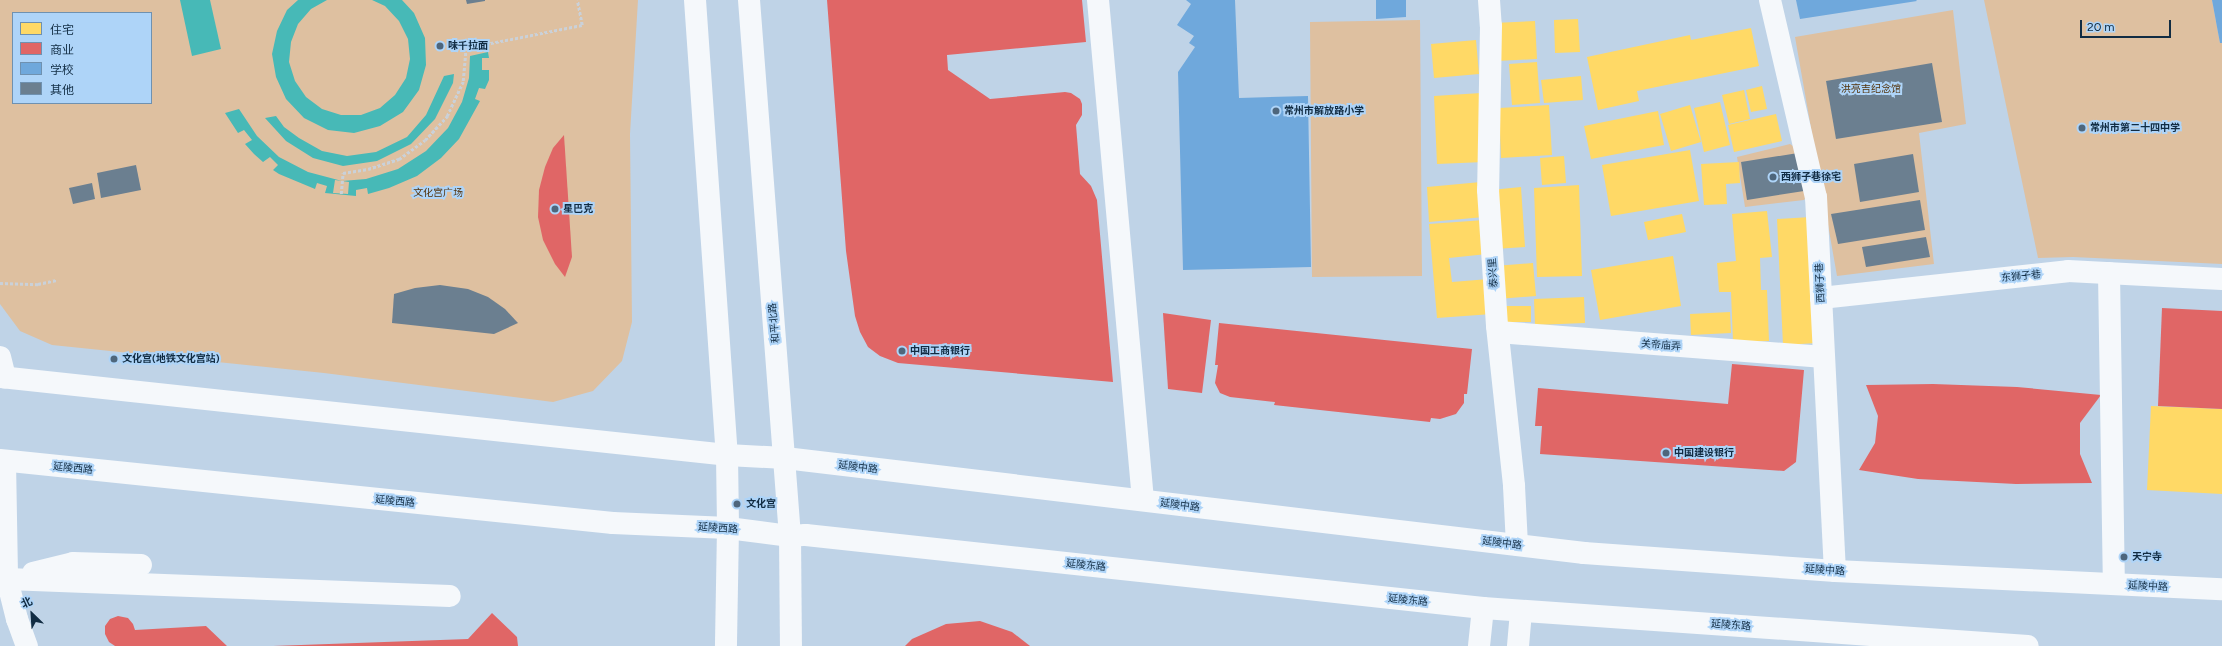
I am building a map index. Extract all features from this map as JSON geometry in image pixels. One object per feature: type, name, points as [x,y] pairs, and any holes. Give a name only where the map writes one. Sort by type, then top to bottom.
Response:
[{"type":"main road","points":[[695,0],[727,455],[728,528],[726,646]]},
{"type":"main road","name":"和平北路","points":[[749,0],[785,458],[790,536],[791,646]]},
{"type":"main road","points":[[1098,0],[1143,500]]},
{"type":"main road","name":"泰兴里","points":[[1489,0],[1491,26],[1488,190],[1498,332],[1514,486],[1517,545]]},
{"type":"main road","name":"西狮子巷","points":[[1770,0],[1816,197],[1834,571]]},
{"type":"main road","name":"东狮子巷","points":[[1821,298],[2068,271],[2222,279]]},
{"type":"main road","points":[[2110,273],[2114,584]]},
{"type":"main road","name":"关帝庙弄","points":[[1498,332],[1824,358]]},
{"type":"main road","points":[[0,357],[3,377],[727,455],[785,458]]},
{"type":"main road","name":"延陵中路","points":[[785,458],[1584,553],[1834,571],[2222,590]]},
{"type":"main road","points":[[2,461],[7,579],[17,619],[27,646]]},
{"type":"main road","name":"延陵西路","points":[[2,461],[612,523],[728,528],[790,536]]},
{"type":"main road","name":"延陵东路","points":[[790,536],[806,535],[1483,608],[2028,646]]},
{"type":"main road","points":[[7,579],[74,563],[141,565]]},
{"type":"main road","points":[[7,579],[450,596]]},
{"type":"main road","points":[[1479,646],[1483,608]]},
{"type":"main road","points":[[1518,646],[1521,611]]},
{"type":"path","points":[[341,194],[343,173],[368,169],[399,159],[425,140],[447,116],[463,81],[466,48],[582,26],[577,0]]},
{"type":"path","points":[[0,283],[38,284],[57,280]]},
{"type":"green space","name":"文化宫广场","points":[[0,0],[638,0],[630,134],[632,322],[622,361],[593,391],[553,402],[324,373],[52,345],[20,331],[0,304]]},
{"type":"green space","name":"常州市第二十四中学","points":[[1984,0],[2212,0],[2220,43],[2222,43],[2222,264],[2073,257],[2038,258]]},
{"type":"green space","name":"洪亮吉纪念馆","points":[[1953,10],[1966,124],[1919,133],[1934,264],[1837,276],[1795,37]]},
{"type":"green space","points":[[1420,20],[1422,276],[1312,277],[1310,22]]},
{"type":"green space","name":"西狮子巷徐宅","points":[[1790,144],[1799,150],[1807,195],[1804,200],[1745,207],[1737,157]]},
{"type":"shaded area","points":[[180,0],[210,0],[221,49],[192,56]]},
{"type":"shaded area","points":[[298,0],[327,0],[311,9],[298,24],[291,42],[289,62],[295,81],[306,97],[322,109],[341,115],[361,115],[380,108],[395,95],[406,78],[410,59],[408,39],[399,21],[385,6],[372,0],[402,0],[414,13],[425,38],[426,65],[419,90],[403,112],[380,126],[354,133],[328,130],[304,118],[286,99],[276,77],[272,54],[277,31],[287,10]]},
{"type":"shaded area","points":[[488,52],[489,58],[482,58],[482,70],[489,70],[489,80],[485,89],[479,88],[475,99],[480,101],[459,139],[441,158],[417,176],[389,188],[368,194],[367,188],[356,190],[356,196],[325,193],[327,186],[317,183],[315,189],[279,174],[273,170],[278,165],[270,157],[263,162],[245,144],[252,140],[244,130],[238,133],[225,113],[239,109],[257,136],[279,157],[308,172],[342,181],[366,179],[398,169],[426,151],[448,128],[462,102],[469,78],[470,56]],"holes":[[[335,180],[349,182],[348,194],[333,193]]]},
{"type":"shaded area","points":[[454,74],[453,83],[435,119],[411,144],[377,161],[343,166],[313,158],[286,141],[265,118],[276,116],[284,127],[299,138],[322,151],[347,156],[376,152],[407,137],[426,115],[444,76]]},
{"type":"building: 住宅","points":[[1578,19],[1580,52],[1555,53],[1554,20]]},
{"type":"building: 住宅","points":[[1535,21],[1537,59],[1497,61],[1494,23]]},
{"type":"building: 住宅","points":[[1751,28],[1759,66],[1637,91],[1639,101],[1598,110],[1587,57],[1690,35],[1691,40]]},
{"type":"building: 住宅","points":[[1476,40],[1479,74],[1434,78],[1431,44]]},
{"type":"building: 住宅","points":[[1537,62],[1540,103],[1512,105],[1509,64]]},
{"type":"building: 住宅","points":[[1581,76],[1583,100],[1544,103],[1541,80]]},
{"type":"building: 住宅","points":[[1762,86],[1767,109],[1751,112],[1746,90]]},
{"type":"building: 住宅","points":[[1744,90],[1750,119],[1729,124],[1722,95]]},
{"type":"building: 住宅","points":[[1481,93],[1484,162],[1437,164],[1434,96]]},
{"type":"building: 住宅","points":[[1720,102],[1730,145],[1704,152],[1694,108]]},
{"type":"building: 住宅","points":[[1549,105],[1552,155],[1501,158],[1499,108]]},
{"type":"building: 住宅","points":[[1690,105],[1701,142],[1671,151],[1660,114]]},
{"type":"building: 住宅","points":[[1658,111],[1664,145],[1591,159],[1584,126]]},
{"type":"building: 住宅","points":[[1776,114],[1782,141],[1734,152],[1728,125]]},
{"type":"building: 住宅","points":[[1690,150],[1699,201],[1611,216],[1602,165]]},
{"type":"building: 住宅","points":[[1564,156],[1566,183],[1542,185],[1540,158]]},
{"type":"building: 住宅","points":[[1739,162],[1740,183],[1726,184],[1727,204],[1704,205],[1701,164]]},
{"type":"building: 住宅","points":[[1481,182],[1484,217],[1429,222],[1427,187]]},
{"type":"building: 住宅","points":[[1579,185],[1582,276],[1537,277],[1534,188]]},
{"type":"building: 住宅","points":[[1521,187],[1525,247],[1495,249],[1491,190]]},
{"type":"building: 住宅","points":[[1767,211],[1772,257],[1760,258],[1761,290],[1767,290],[1769,341],[1733,342],[1731,292],[1719,292],[1717,263],[1736,261],[1732,214]]},
{"type":"building: 住宅","points":[[1682,214],[1686,232],[1648,240],[1644,222]]},
{"type":"building: 住宅","points":[[1811,217],[1817,343],[1783,345],[1777,219]]},
{"type":"building: 住宅","points":[[1484,220],[1487,254],[1449,258],[1452,282],[1489,279],[1492,314],[1437,318],[1429,224]]},
{"type":"building: 住宅","points":[[1673,256],[1681,306],[1600,320],[1591,270]]},
{"type":"building: 住宅","points":[[1533,263],[1536,296],[1497,299],[1495,266]]},
{"type":"building: 住宅","points":[[1584,297],[1585,323],[1535,325],[1534,299]]},
{"type":"building: 住宅","points":[[1500,306],[1531,306],[1531,322],[1500,322]]},
{"type":"building: 住宅","points":[[1730,312],[1731,333],[1691,335],[1690,314]]},
{"type":"building: 住宅","points":[[2151,406],[2222,409],[2222,494],[2147,490]]},
{"type":"building: 商业","points":[[827,0],[1082,0],[1086,42],[947,55],[948,70],[990,99],[1065,92],[1071,93],[1080,99],[1082,104],[1082,115],[1076,125],[1080,174],[1091,186],[1097,200],[1113,382],[898,363],[880,356],[868,347],[860,332],[855,316],[846,251]]},
{"type":"building: 商业","points":[[564,135],[572,257],[565,277],[555,264],[543,240],[538,217],[539,190],[545,167],[553,148]]},
{"type":"building: 商业","points":[[2162,308],[2222,311],[2222,409],[2158,406]]},
{"type":"building: 商业","points":[[1163,313],[1211,320],[1202,393],[1168,389]]},
{"type":"building: 商业","points":[[1219,323],[1472,349],[1467,394],[1464,394],[1464,403],[1456,414],[1440,419],[1431,418],[1430,422],[1274,405],[1275,402],[1230,397],[1220,393],[1215,383],[1218,365],[1215,365]]},
{"type":"building: 商业","points":[[1732,364],[1804,370],[1796,462],[1784,471],[1540,454],[1542,426],[1535,426],[1538,388],[1728,404]]},
{"type":"building: 商业","points":[[1933,384],[2017,387],[2101,395],[2080,423],[2080,454],[2092,483],[2016,484],[1918,479],[1859,470],[1875,443],[1878,416],[1866,385]]},
{"type":"building: 商业","points":[[492,613],[517,637],[518,646],[273,646],[468,639]]},
{"type":"building: 商业","points":[[118,616],[128,618],[133,624],[135,630],[206,626],[227,646],[115,646],[109,642],[105,634],[105,626],[110,619]]},
{"type":"building: 商业","points":[[980,621],[1012,632],[1030,646],[905,646],[912,639],[946,624]]},
{"type":"building: 学校","points":[[1186,0],[1235,0],[1239,98],[1308,96],[1311,267],[1183,270],[1178,72],[1195,47],[1189,43],[1194,36],[1177,25],[1191,4]]},
{"type":"building: 学校","points":[[1376,0],[1406,0],[1406,17],[1376,19]]},
{"type":"building: 学校","points":[[1796,0],[1916,0],[1917,1],[1800,19]]},
{"type":"building: 学校","points":[[2212,0],[2222,0],[2222,43],[2220,43]]},
{"type":"building: 其他","points":[[466,0],[485,0],[485,1],[467,4]]},
{"type":"building: 其他","points":[[1932,63],[1942,122],[1836,139],[1826,81]]},
{"type":"building: 其他","name":"西狮子巷徐宅","points":[[1798,153],[1804,191],[1747,200],[1741,162]]},
{"type":"building: 其他","points":[[1913,154],[1919,192],[1860,202],[1854,164]]},
{"type":"building: 其他","points":[[136,165],[141,190],[101,198],[97,173]]},
{"type":"building: 其他","points":[[92,183],[95,199],[73,204],[69,188]]},
{"type":"building: 其他","points":[[1920,200],[1925,230],[1838,244],[1831,214]]},
{"type":"building: 其他","points":[[1926,237],[1930,257],[1866,267],[1862,247]]},
{"type":"building: 其他","points":[[440,285],[468,289],[488,297],[505,309],[518,323],[494,334],[392,323],[394,294],[415,288]]},
{"type":"place","name":"味千拉面","points":[[440,46]]},
{"type":"place","name":"常州市解放路小学","points":[[1276,111]]},
{"type":"place","name":"常州市第二十四中学","points":[[2082,128]]},
{"type":"place","name":"西狮子巷徐宅","points":[[1773,177]]},
{"type":"place","name":"星巴克","points":[[555,209]]},
{"type":"place","name":"中国工商银行","points":[[902,351]]},
{"type":"place","name":"文化宫(地铁文化宫站)","points":[[114,359]]},
{"type":"place","name":"中国建设银行","points":[[1666,453]]},
{"type":"place","name":"文化宫","points":[[737,504]]},
{"type":"place","name":"天宁寺","points":[[2124,557]]}]
